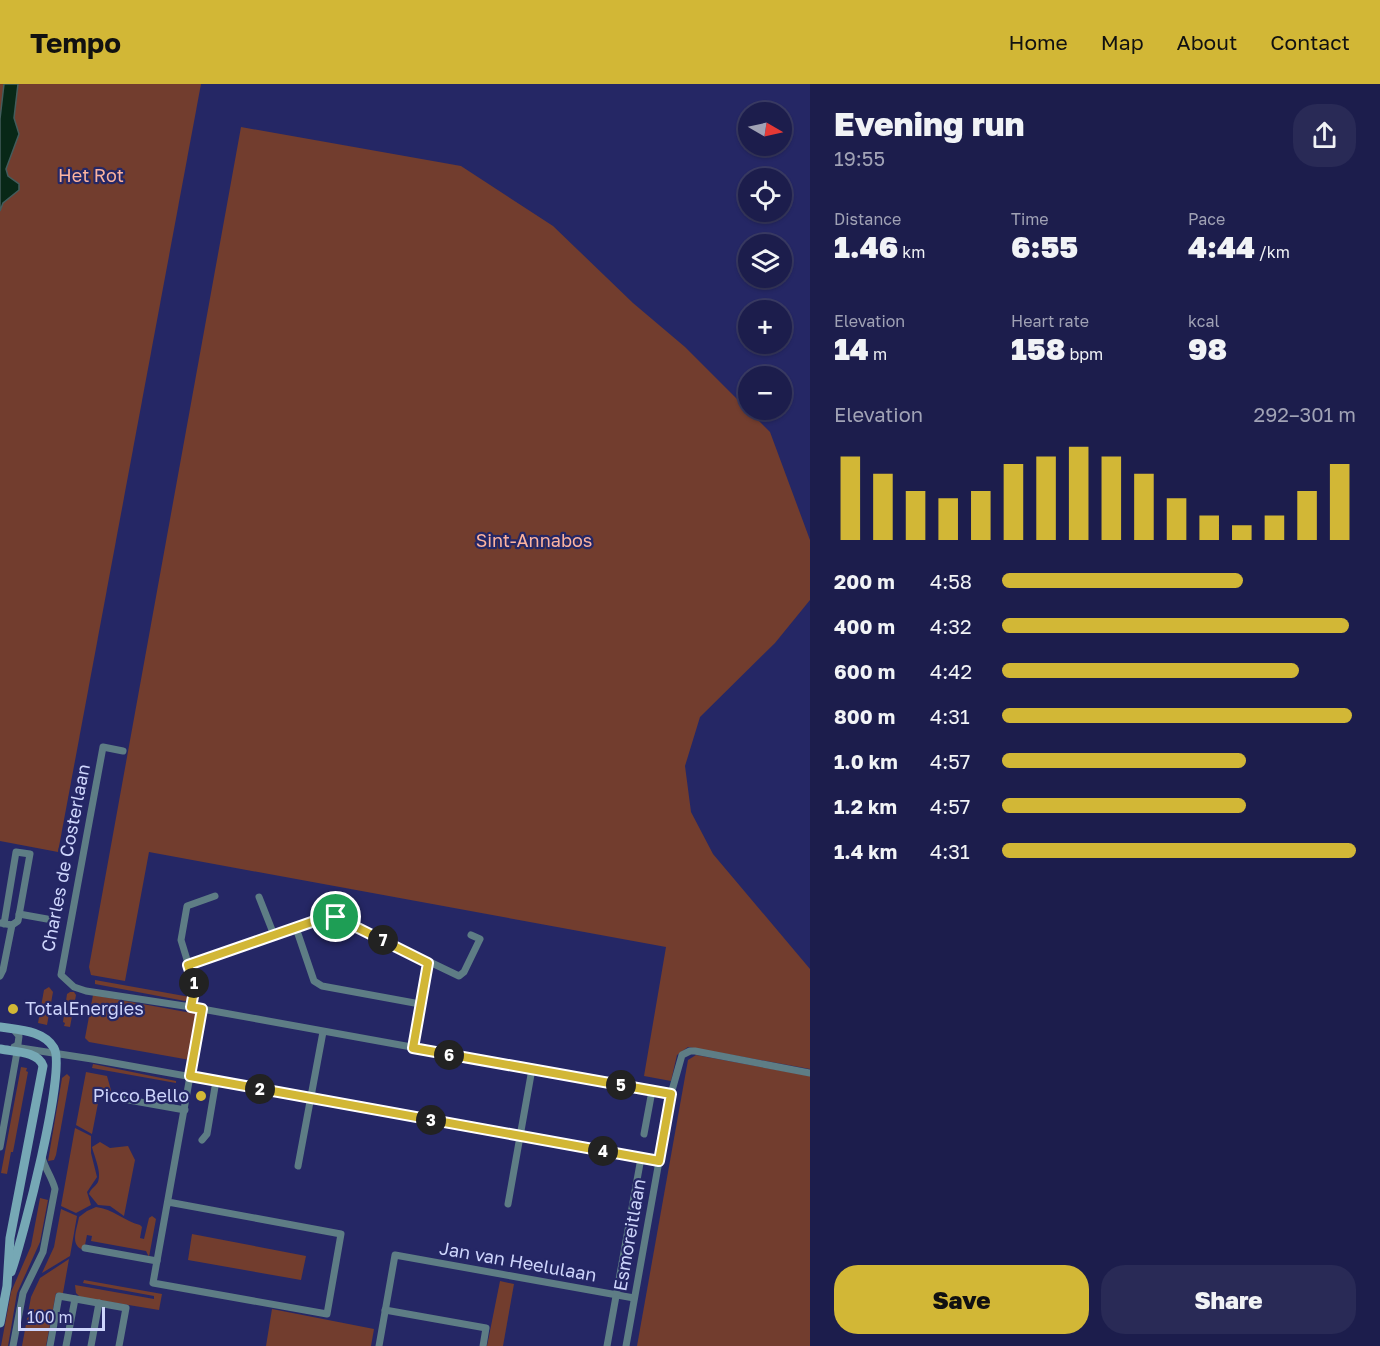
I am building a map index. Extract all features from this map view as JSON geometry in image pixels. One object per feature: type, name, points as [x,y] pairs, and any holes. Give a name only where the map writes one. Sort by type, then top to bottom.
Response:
[{"type":"main road","points":[[0,1027],[39,1035],[48,1041],[53,1052],[56,1072],[42,1155],[22,1240],[7,1286]]},
{"type":"main road","points":[[0,1047],[38,1058],[43,1066],[10,1238],[7,1286],[0,1323]]},
{"type":"street","name":"Charles de Costerlaan","points":[[123,751],[103,747],[61,975],[74,987],[86,991],[191,1007]]},
{"type":"street","points":[[0,976],[3,970],[5,924],[16,852],[30,854],[18,921],[5,924]]},
{"type":"street","points":[[215,896],[187,906],[181,940],[195,986],[191,1007],[671,1094]]},
{"type":"street","points":[[260,897],[274,935]]},
{"type":"street","points":[[19,914],[46,919]]},
{"type":"street","points":[[188,965],[329,916],[336,917],[456,976],[462,975],[480,939],[471,935]]},
{"type":"street","points":[[296,928],[314,981],[322,986],[420,1004]]},
{"type":"street","points":[[413,1048],[428,963]]},
{"type":"street","points":[[168,1202],[341,1234],[327,1314],[153,1283],[202,1009]]},
{"type":"street","points":[[0,1147],[19,1036],[14,1030]]},
{"type":"street","points":[[298,1166],[323,1032]]},
{"type":"street","points":[[16,1050],[53,1052],[659,1161]]},
{"type":"street","name":"Esmoreitlaan","points":[[626,1346],[679,1060],[690,1051],[810,1073]]},
{"type":"street","points":[[43,1066],[44,1058],[53,1052]]},
{"type":"street","points":[[508,1204],[532,1069]]},
{"type":"street","points":[[202,1140],[207,1134],[216,1081]]},
{"type":"street","points":[[644,1134],[652,1091]]},
{"type":"street","points":[[123,1099],[185,1110]]},
{"type":"street","points":[[13,1346],[23,1293],[43,1252],[55,1189],[53,1180],[45,1168],[42,1155]]},
{"type":"street","name":"Esmoreitlaan","points":[[607,1346],[641,1158]]},
{"type":"street","points":[[85,1248],[157,1261]]},
{"type":"street","name":"Jan van Heelulaan","points":[[385,1310],[395,1255],[634,1298]]},
{"type":"street","points":[[50,1346],[59,1296],[126,1308],[119,1346]]},
{"type":"street","points":[[66,1346],[75,1299]]},
{"type":"street","points":[[91,1346],[99,1303]]},
{"type":"street","points":[[379,1346],[385,1310],[486,1328],[483,1346]]},
{"type":"green space","name":"Het Rot","points":[[0,84],[201,84],[58,852],[0,841]]},
{"type":"green space","name":"Sint-Annabos","points":[[241,127],[461,166],[553,226],[633,303],[685,347],[738,400],[738,420],[758,420],[770,432],[810,540],[810,600],[775,643],[700,717],[685,766],[691,812],[713,854],[810,969],[810,1069],[688,1047],[677,1055],[671,1081],[644,1076],[666,947],[149,852],[125,981],[91,975],[89,967]]},
{"type":"green space","points":[[95,980],[190,997],[185,1001],[95,984]]},
{"type":"green space","points":[[49,987],[53,992],[47,1025],[38,1023],[44,990]]},
{"type":"green space","points":[[70,992],[76,995],[70,1027],[64,1026],[63,1022],[67,994]]},
{"type":"green space","points":[[93,995],[197,1014],[190,1060],[89,1042],[85,1038]]},
{"type":"green space","points":[[696,1055],[810,1076],[810,1346],[637,1346],[688,1060]]},
{"type":"green space","points":[[93,1064],[176,1081],[176,1083],[92,1068]]},
{"type":"green space","points":[[21,1067],[27,1068],[28,1072],[7,1174],[1,1173]]},
{"type":"green space","points":[[86,1072],[107,1076],[111,1090],[110,1093],[99,1098],[92,1134],[76,1125]]},
{"type":"green space","points":[[67,1074],[70,1077],[56,1155],[54,1160],[48,1161],[62,1078]]},
{"type":"green space","points":[[75,1128],[91,1136],[91,1153],[97,1177],[87,1192],[91,1205],[76,1213],[61,1206]]},
{"type":"green space","points":[[100,1142],[110,1148],[128,1146],[135,1160],[124,1216],[110,1206],[98,1205],[89,1194],[99,1178],[92,1147]]},
{"type":"green space","points":[[40,1198],[48,1200],[40,1242],[17,1293],[8,1346],[1,1346],[11,1292],[31,1246]]},
{"type":"green space","points":[[96,1207],[140,1225],[142,1227],[140,1238],[144,1239],[149,1218],[152,1216],[156,1219],[149,1257],[146,1251],[91,1241],[92,1236],[87,1235],[84,1250],[79,1248],[75,1236],[79,1217]]},
{"type":"green space","points":[[61,1209],[77,1216],[70,1256],[42,1273],[54,1247]]},
{"type":"green space","points":[[192,1234],[306,1256],[301,1280],[188,1260]]},
{"type":"green space","points":[[69,1259],[63,1293],[56,1293],[46,1346],[22,1346],[31,1297],[40,1278]]},
{"type":"green space","points":[[84,1280],[162,1294],[159,1310],[80,1297],[76,1293],[75,1285],[154,1299],[154,1296],[83,1283]]},
{"type":"green space","points":[[500,1281],[514,1284],[503,1346],[487,1346]]},
{"type":"green space","points":[[272,1309],[374,1329],[371,1346],[266,1346]]},
{"type":"shaded area","points":[[4,84],[18,84],[14,118],[19,134],[6,169],[8,176],[19,184],[19,190],[3,203],[0,211],[0,119]]},
{"type":"place","name":"TotalEnergies","points":[[13,1009]]},
{"type":"place","name":"Picco Bello","points":[[201,1096]]},
{"type":"route","points":[[329,916],[336,917],[428,963],[413,1048],[671,1094],[659,1161],[190,1076],[202,1009],[191,1007],[195,986],[188,965],[329,916]]}]
